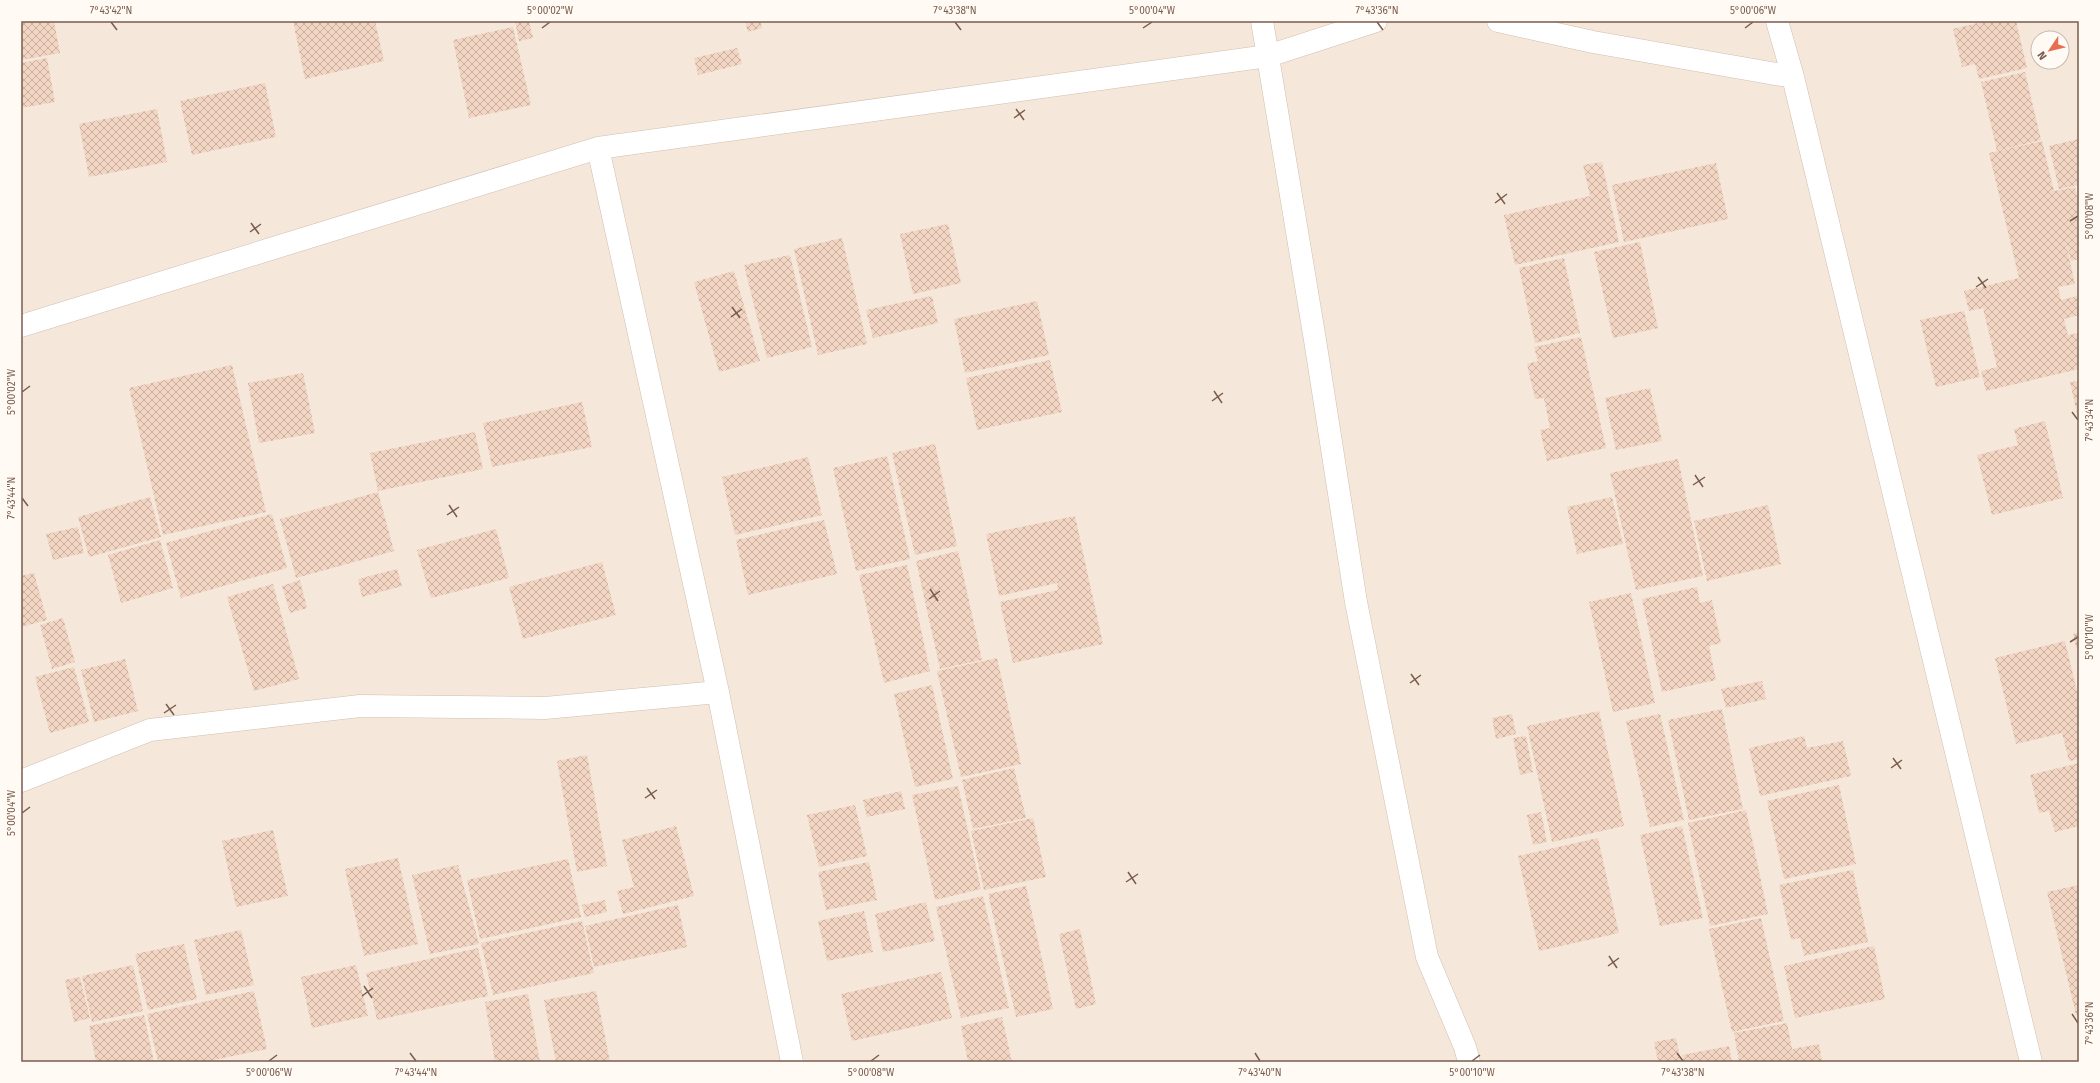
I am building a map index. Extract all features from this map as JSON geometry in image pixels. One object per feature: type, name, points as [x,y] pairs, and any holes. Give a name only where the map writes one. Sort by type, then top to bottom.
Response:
[{"type":"street","points":[[1262,21],[1316,340],[1356,602],[1427,957],[1465,1047],[1469,1062]]},
{"type":"street","points":[[21,326],[598,148],[1268,56],[1376,21]]},
{"type":"street","points":[[1498,21],[1592,42],[1794,77]]},
{"type":"street","points":[[1777,21],[1794,77],[2031,1062]]},
{"type":"street","points":[[598,148],[718,692],[786,1060]]},
{"type":"street","points":[[21,781],[150,730],[360,706],[545,708],[718,692]]},
{"type":"shaded area","points":[[21,21],[2079,21],[2079,1062],[21,1062]]},
{"type":"building","points":[[21,21],[54,21],[60,53],[21,60]]},
{"type":"building","points":[[293,21],[375,21],[384,61],[305,79]]},
{"type":"building","points":[[515,21],[529,21],[533,38],[519,41]]},
{"type":"building","points":[[745,21],[760,21],[762,28],[748,32]]},
{"type":"building","points":[[1986,21],[2016,21],[2027,68],[1979,79],[1975,64],[1962,67],[1953,29]]},
{"type":"building","points":[[513,27],[531,105],[469,118],[453,40]]},
{"type":"building","points":[[737,48],[742,64],[698,75],[694,58]]},
{"type":"building","points":[[47,58],[55,102],[21,108],[21,63]]},
{"type":"building","points":[[2025,72],[2041,140],[1997,151],[1981,82]]},
{"type":"building","points":[[265,83],[276,137],[192,155],[180,101]]},
{"type":"building","points":[[157,109],[167,162],[89,177],[79,124]]},
{"type":"building","points":[[2079,139],[2079,185],[2059,189],[2049,146]]},
{"type":"building","points":[[2042,141],[2054,191],[2075,187],[2079,206],[2079,259],[2071,261],[2065,239],[2075,284],[2058,287],[2061,300],[2077,296],[2079,315],[2064,319],[2068,335],[2079,333],[2079,369],[1986,391],[1981,371],[1997,367],[1983,308],[1969,311],[1964,291],[2019,278],[1989,153]]},
{"type":"building","points":[[1602,162],[1619,242],[1515,265],[1504,215],[1590,196],[1583,165]]},
{"type":"building","points":[[1716,163],[1728,219],[1624,242],[1612,185]]},
{"type":"building","points":[[948,224],[961,283],[913,294],[900,234]]},
{"type":"building","points":[[842,238],[867,344],[818,355],[794,249]]},
{"type":"building","points":[[1640,242],[1658,328],[1613,338],[1594,252]]},
{"type":"building","points":[[790,255],[812,347],[767,358],[744,265]]},
{"type":"building","points":[[1564,258],[1580,333],[1535,343],[1519,268]]},
{"type":"building","points":[[734,271],[760,361],[719,372],[694,282]]},
{"type":"building","points":[[932,296],[938,323],[873,338],[866,310]]},
{"type":"building","points":[[1037,301],[1049,355],[965,373],[954,319]]},
{"type":"building","points":[[1964,311],[1980,377],[1936,387],[1920,320]]},
{"type":"building","points":[[1581,337],[1606,448],[1547,461],[1540,430],[1550,428],[1544,398],[1535,399],[1527,364],[1538,361],[1534,347]]},
{"type":"building","points":[[1050,360],[1062,412],[977,430],[966,378]]},
{"type":"building","points":[[232,365],[266,512],[163,535],[129,388]]},
{"type":"building","points":[[303,373],[315,433],[259,443],[248,383]]},
{"type":"building","points":[[2079,381],[2079,418],[2078,418],[2070,382]]},
{"type":"building","points":[[1650,388],[1662,441],[1616,450],[1605,398]]},
{"type":"building","points":[[582,402],[592,447],[492,467],[483,423]]},
{"type":"building","points":[[2045,421],[2063,498],[1992,515],[1977,455],[2018,445],[2014,429]]},
{"type":"building","points":[[475,432],[483,469],[378,491],[370,453]]},
{"type":"building","points":[[935,444],[957,546],[915,555],[892,453]]},
{"type":"building","points":[[887,456],[910,559],[856,571],[833,468]]},
{"type":"building","points":[[808,457],[822,515],[735,535],[722,477]]},
{"type":"building","points":[[1678,459],[1703,576],[1636,590],[1610,473]]},
{"type":"building","points":[[378,492],[394,551],[296,578],[280,519]]},
{"type":"building","points":[[150,497],[161,537],[89,557],[78,517]]},
{"type":"building","points":[[1612,497],[1623,544],[1577,554],[1567,507]]},
{"type":"building","points":[[1768,505],[1781,564],[1707,581],[1694,521]]},
{"type":"building","points":[[272,514],[287,568],[181,598],[166,543]]},
{"type":"building","points":[[1075,516],[1103,644],[1013,663],[1000,602],[1058,590],[1057,583],[999,596],[986,534]]},
{"type":"building","points":[[824,520],[837,574],[748,595],[736,540]]},
{"type":"building","points":[[78,527],[84,553],[53,560],[46,534]]},
{"type":"building","points":[[496,529],[509,578],[431,598],[417,550]]},
{"type":"building","points":[[160,540],[173,588],[121,603],[108,555]]},
{"type":"building","points":[[958,551],[982,660],[940,669],[916,561]]},
{"type":"building","points":[[602,562],[616,615],[523,639],[509,587]]},
{"type":"building","points":[[907,565],[930,671],[884,683],[859,575]]},
{"type":"building","points":[[397,569],[402,586],[362,597],[358,579]]},
{"type":"building","points":[[34,573],[47,620],[21,627],[21,576]]},
{"type":"building","points":[[300,580],[307,608],[290,613],[282,586]]},
{"type":"building","points":[[273,584],[299,679],[254,691],[227,597]]},
{"type":"building","points":[[1697,587],[1700,603],[1712,600],[1721,643],[1709,646],[1716,680],[1662,692],[1642,599]]},
{"type":"building","points":[[1631,593],[1655,703],[1613,712],[1589,602]]},
{"type":"building","points":[[63,618],[75,662],[52,669],[40,625]]},
{"type":"building","points":[[2079,632],[2079,649],[2077,650],[2073,634]]},
{"type":"building","points":[[2065,641],[2079,700],[2079,759],[2069,761],[2062,733],[2016,744],[1995,658]]},
{"type":"building","points":[[997,658],[1021,764],[961,777],[937,671]]},
{"type":"building","points":[[125,659],[138,711],[94,722],[81,670]]},
{"type":"building","points":[[74,667],[89,722],[50,733],[35,677]]},
{"type":"building","points":[[1762,681],[1766,699],[1726,708],[1721,689]]},
{"type":"building","points":[[932,685],[953,779],[915,787],[894,694]]},
{"type":"building","points":[[1722,709],[1743,809],[1689,820],[1668,720]]},
{"type":"building","points":[[1599,711],[1624,826],[1552,842],[1527,726]]},
{"type":"building","points":[[1512,714],[1516,734],[1496,739],[1492,718]]},
{"type":"building","points":[[1660,714],[1684,820],[1650,827],[1626,721]]},
{"type":"building","points":[[1526,736],[1533,772],[1520,775],[1513,738]]},
{"type":"building","points":[[1804,736],[1807,748],[1843,741],[1851,776],[1760,796],[1749,748]]},
{"type":"building","points":[[587,755],[607,866],[577,872],[557,761]]},
{"type":"building","points":[[2079,763],[2079,826],[2055,832],[2049,811],[2039,813],[2030,775]]},
{"type":"building","points":[[1014,768],[1026,818],[973,829],[962,780]]},
{"type":"building","points":[[1839,785],[1856,864],[1784,879],[1767,801]]},
{"type":"building","points":[[958,786],[981,889],[935,900],[912,795]]},
{"type":"building","points":[[901,791],[905,809],[867,817],[863,800]]},
{"type":"building","points":[[855,805],[867,856],[819,867],[807,815]]},
{"type":"building","points":[[1746,810],[1768,914],[1710,926],[1688,823]]},
{"type":"building","points":[[1541,812],[1547,842],[1533,845],[1527,815]]},
{"type":"building","points":[[1033,818],[1046,877],[984,890],[971,831]]},
{"type":"building","points":[[676,826],[694,896],[623,914],[617,891],[634,887],[622,840]]},
{"type":"building","points":[[1682,826],[1703,918],[1660,926],[1640,835]]},
{"type":"building","points":[[273,830],[288,896],[236,907],[222,841]]},
{"type":"building","points":[[1598,838],[1619,933],[1539,951],[1518,856]]},
{"type":"building","points":[[398,858],[418,944],[364,956],[345,869]]},
{"type":"building","points":[[568,859],[581,917],[480,939],[467,880]]},
{"type":"building","points":[[869,862],[877,900],[826,910],[818,872]]},
{"type":"building","points":[[458,865],[479,944],[430,954],[412,875]]},
{"type":"building","points":[[1853,870],[1868,942],[1804,956],[1800,938],[1791,940],[1779,885]]},
{"type":"building","points":[[2079,885],[2079,1014],[2076,1015],[2047,892]]},
{"type":"building","points":[[1026,886],[1053,1009],[1016,1017],[988,894]]},
{"type":"building","points":[[983,896],[1009,1008],[961,1018],[936,907]]},
{"type":"building","points":[[605,900],[607,912],[585,917],[582,905]]},
{"type":"building","points":[[926,902],[935,941],[883,952],[875,914]]},
{"type":"building","points":[[678,905],[687,947],[594,967],[585,926]]},
{"type":"building","points":[[864,911],[873,952],[827,961],[818,921]]},
{"type":"building","points":[[1761,918],[1784,1021],[1732,1032],[1709,929]]},
{"type":"building","points":[[582,921],[594,973],[493,995],[481,943]]},
{"type":"building","points":[[1080,929],[1096,1004],[1076,1009],[1059,934]]},
{"type":"building","points":[[241,930],[254,985],[206,995],[194,940]]},
{"type":"building","points":[[184,944],[197,999],[148,1010],[135,954]]},
{"type":"building","points":[[1874,946],[1885,999],[1795,1018],[1784,966]]},
{"type":"building","points":[[478,948],[488,996],[377,1020],[366,973]]},
{"type":"building","points":[[133,965],[143,1011],[92,1022],[82,976]]},
{"type":"building","points":[[356,965],[368,1016],[312,1028],[301,977]]},
{"type":"building","points":[[941,972],[952,1018],[852,1041],[841,994]]},
{"type":"building","points":[[80,977],[90,1018],[74,1022],[65,980]]},
{"type":"building","points":[[254,991],[267,1049],[204,1062],[158,1062],[147,1014]]},
{"type":"building","points":[[596,991],[610,1062],[556,1062],[544,1000]]},
{"type":"building","points":[[528,994],[540,1062],[495,1062],[485,1002]]},
{"type":"building","points":[[144,1015],[154,1062],[96,1062],[89,1026]]},
{"type":"building","points":[[1002,1017],[1012,1062],[968,1062],[961,1026]]},
{"type":"building","points":[[1787,1023],[1792,1049],[1819,1044],[1822,1061],[1739,1062],[1734,1033]]},
{"type":"building","points":[[1676,1038],[1681,1062],[1658,1062],[1654,1042]]},
{"type":"building","points":[[1729,1046],[1732,1062],[1684,1062],[1682,1055]]}]
